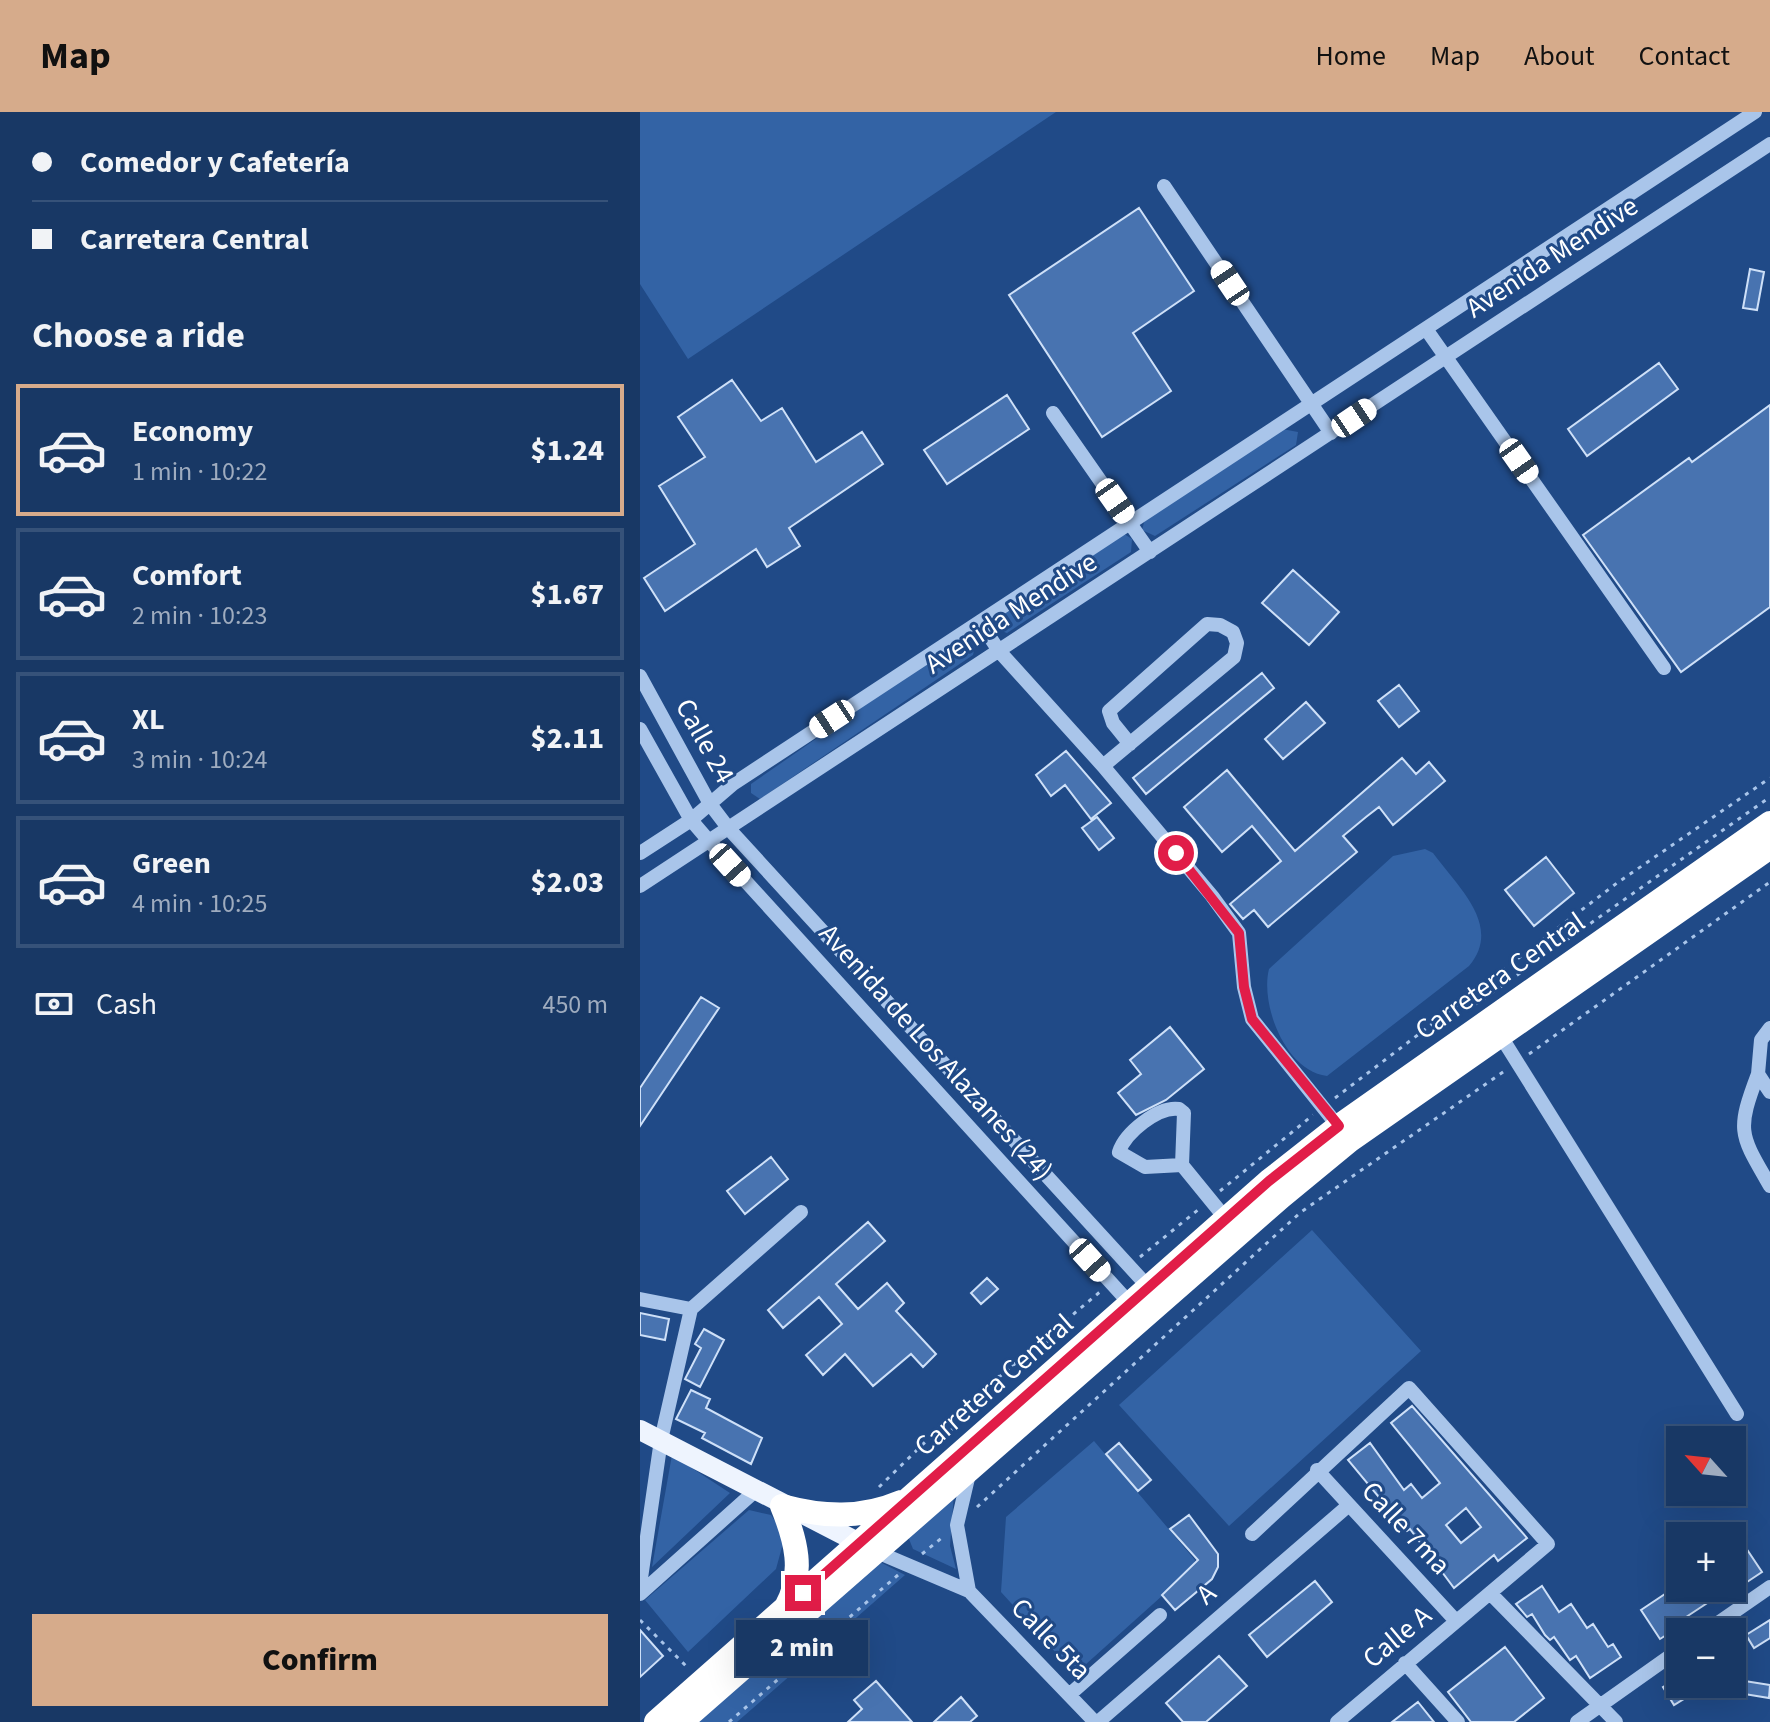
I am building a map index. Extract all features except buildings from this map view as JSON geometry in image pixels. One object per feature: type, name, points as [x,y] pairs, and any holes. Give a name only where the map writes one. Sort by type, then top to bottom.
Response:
[{"type":"highway","name":"Carretera Central","points":[[1156,1294],[1226,1219],[1768,834]]},
{"type":"highway","name":"Carretera Central","points":[[681,1722],[868,1548],[917,1493],[1344,1134]]},
{"type":"highway","name":"Carretera Central","points":[[656,1722],[785,1610],[970,1472],[1136,1311]]},
{"type":"highway","points":[[782,1506],[814,1514],[843,1516],[872,1512],[917,1493]]},
{"type":"highway","points":[[782,1506],[797,1555],[797,1583],[785,1610]]},
{"type":"main road","points":[[640,1430],[754,1492],[868,1548]]},
{"type":"street","name":"Avenida Mendive","points":[[640,853],[691,820],[733,784],[1755,112]]},
{"type":"street","name":"Avenida Mendive","points":[[640,886],[1770,144]]},
{"type":"street","points":[[1164,186],[1331,433]]},
{"type":"street","points":[[1426,329],[1664,668]]},
{"type":"street","points":[[1053,413],[1150,552]]},
{"type":"street","points":[[980,622],[999,651],[1103,766],[1212,896],[1239,933],[1244,987],[1252,1019],[1344,1134]]},
{"type":"street","points":[[1103,766],[1130,744],[1234,657],[1237,643],[1233,632],[1220,625],[1207,624],[1109,711],[1113,723],[1130,744]]},
{"type":"street","name":"Calle 24","points":[[640,676],[710,804],[729,829]]},
{"type":"street","name":"Calle 24","points":[[640,729],[691,820]]},
{"type":"street","name":"Avenida de Los Alazanes (24)","points":[[691,820],[1136,1311]]},
{"type":"street","name":"Avenida de Los Alazanes (24)","points":[[729,829],[1156,1294]]},
{"type":"street","points":[[1495,1028],[1737,1414]]},
{"type":"street","points":[[1770,1028],[1761,1040],[1758,1074],[1743,1115],[1744,1140],[1770,1186]]},
{"type":"street","points":[[1758,1074],[1770,1092]]},
{"type":"street","points":[[1182,1165],[1145,1167],[1119,1152],[1122,1142],[1160,1112],[1179,1109],[1184,1113],[1182,1165],[1226,1219]]},
{"type":"street","points":[[640,1585],[661,1440],[691,1309],[801,1212]]},
{"type":"street","points":[[640,1299],[691,1309]]},
{"type":"street","name":"Calle A","points":[[1317,1470],[1409,1388],[1548,1544],[1337,1722]]},
{"type":"street","points":[[1252,1534],[1317,1470]]},
{"type":"street","name":"Calle 7ma","points":[[1317,1470],[1456,1621]]},
{"type":"street","points":[[969,1591],[957,1525],[970,1472]]},
{"type":"street","points":[[640,1594],[754,1492]]},
{"type":"street","name":"A","points":[[1096,1722],[1349,1505]]},
{"type":"street","points":[[868,1548],[969,1591]]},
{"type":"street","points":[[1725,1618],[1770,1587]]},
{"type":"street","name":"Calle 5ta","points":[[969,1591],[1096,1722]]},
{"type":"street","points":[[1491,1594],[1616,1722]]},
{"type":"street","points":[[1069,1695],[1160,1615]]},
{"type":"street","points":[[1577,1722],[1666,1659]]},
{"type":"street","points":[[1405,1663],[1458,1722]]},
{"type":"path","points":[[729,1722],[957,1525],[1301,1212],[1770,882]]},
{"type":"path","points":[[640,1620],[700,1682]]},
{"type":"shaded area","points":[[640,112],[1056,112],[688,359],[640,284]]},
{"type":"shaded area","points":[[1282,429],[1298,432],[1296,445],[1155,536],[1142,530],[1145,519]]},
{"type":"shaded area","points":[[1121,532],[1132,539],[1131,552],[1007,633],[993,628],[997,616]]},
{"type":"shaded area","points":[[958,640],[976,641],[973,655],[760,799],[751,793],[751,784]]},
{"type":"shaded area","points":[[1425,849],[1433,853],[1473,907],[1481,936],[1478,951],[1469,966],[1327,1076],[1312,1071],[1299,1062],[1279,1034],[1268,1000],[1269,969],[1393,856]]},
{"type":"shaded area","points":[[1312,1230],[1421,1351],[1229,1526],[1119,1405]]},
{"type":"shaded area","points":[[1094,1441],[1195,1560],[1192,1569],[1075,1674],[1001,1592],[1006,1517]]},
{"type":"shaded area","points":[[672,1455],[730,1493],[652,1567]]},
{"type":"shaded area","points":[[954,1493],[950,1546],[956,1569],[913,1549],[907,1534]]},
{"type":"shaded area","points":[[749,1510],[771,1515],[785,1536],[776,1569],[688,1652],[645,1600]]},
{"type":"shaded area","points":[[880,1562],[905,1575],[737,1722],[690,1722]]},
{"type":"route","points":[[803,1593],[1269,1181],[1339,1126],[1252,1019],[1244,987],[1239,933],[1176,853]]}]
